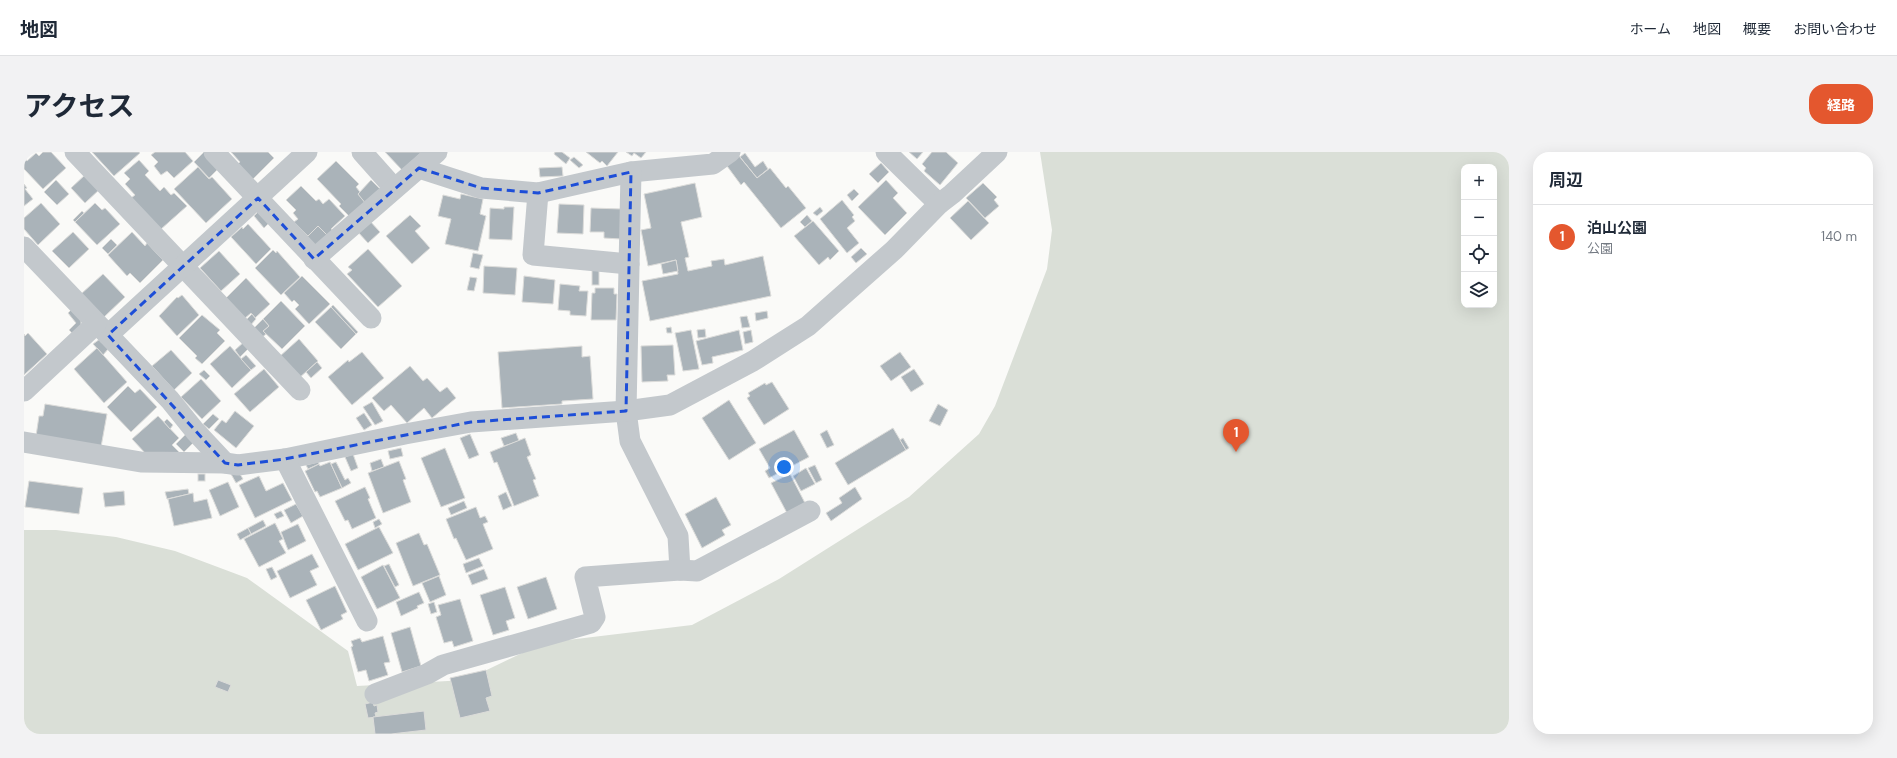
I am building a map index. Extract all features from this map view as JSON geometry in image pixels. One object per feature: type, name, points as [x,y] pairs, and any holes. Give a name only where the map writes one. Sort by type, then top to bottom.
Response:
[{"type":"street","points":[[75,152],[300,390]]},
{"type":"street","points":[[214,152],[371,318]]},
{"type":"street","points":[[24,391],[182,266],[307,152]]},
{"type":"street","points":[[362,152],[394,188]]},
{"type":"street","points":[[314,259],[437,152]]},
{"type":"street","points":[[419,168],[481,188],[538,193],[631,172],[713,164],[730,152]]},
{"type":"street","points":[[886,152],[938,204]]},
{"type":"street","points":[[24,442],[141,462],[225,463],[238,465],[285,459],[471,422],[626,411],[670,405],[753,361],[808,326],[894,250],[938,204],[952,194],[997,152]]},
{"type":"street","points":[[631,172],[626,411],[630,441],[678,536],[680,570]]},
{"type":"street","points":[[538,193],[533,255],[629,264]]},
{"type":"street","points":[[24,247],[170,400],[195,431],[225,463]]},
{"type":"street","points":[[285,459],[367,621]]},
{"type":"street","points":[[375,694],[427,674],[442,665],[591,623],[595,617],[585,577],[680,570],[697,571],[810,511]]},
{"type":"highlighted area","points":[[419,168],[481,188],[538,193],[631,172],[626,411],[471,422],[285,459],[238,465],[225,463],[108,335],[258,198],[314,259]]},
{"type":"shaded area","points":[[1040,152],[1509,152],[1509,734],[24,734],[24,530],[56,530],[116,537],[175,551],[247,578],[348,651],[357,686],[466,680],[543,643],[692,625],[779,579],[909,497],[979,434],[995,406],[1047,269],[1052,230]]},
{"type":"building","points":[[43,152],[51,152],[66,168],[43,189],[24,169],[24,157],[27,161],[36,153],[39,156]]},
{"type":"building","points":[[92,152],[139,152],[140,153],[114,176]]},
{"type":"building","points":[[155,152],[185,152],[193,161],[174,178],[167,171],[161,175],[154,166],[158,162],[151,155]]},
{"type":"building","points":[[204,152],[219,168],[209,178],[194,162]]},
{"type":"building","points":[[231,152],[268,152],[274,158],[253,179],[238,164],[240,162]]},
{"type":"building","points":[[385,152],[422,152],[402,170]]},
{"type":"building","points":[[555,152],[562,152],[570,158],[566,164],[554,154]]},
{"type":"building","points":[[586,152],[618,152],[607,166],[602,161],[600,163]]},
{"type":"building","points":[[626,152],[646,152],[641,158],[634,153],[632,156]]},
{"type":"building","points":[[909,152],[923,152],[917,159]]},
{"type":"building","points":[[932,152],[946,152],[958,163],[940,185],[924,171],[926,168],[922,164]]},
{"type":"building","points":[[745,153],[755,167],[763,161],[768,169],[757,178],[740,157]]},
{"type":"building","points":[[739,156],[757,178],[770,168],[786,188],[788,186],[806,208],[781,228],[744,182],[741,185],[727,166]]},
{"type":"building","points":[[574,157],[583,165],[579,168],[570,160]]},
{"type":"building","points":[[139,160],[149,171],[145,175],[160,191],[164,187],[171,195],[174,193],[187,206],[160,230],[131,198],[135,195],[125,184],[130,179],[124,173]]},
{"type":"building","points":[[336,161],[359,184],[356,187],[360,192],[358,194],[365,202],[351,218],[339,206],[341,204],[317,179]]},
{"type":"building","points":[[881,163],[889,172],[878,183],[869,174]]},
{"type":"building","points":[[198,167],[209,179],[212,177],[232,199],[206,223],[174,189]]},
{"type":"building","points":[[562,167],[563,176],[540,177],[539,168]]},
{"type":"building","points":[[86,174],[100,189],[85,203],[71,188]]},
{"type":"building","points":[[56,180],[69,194],[57,205],[44,192]]},
{"type":"building","points":[[371,180],[381,190],[366,204],[358,194]]},
{"type":"building","points":[[886,180],[898,193],[893,198],[907,213],[885,235],[858,207]]},
{"type":"building","points":[[695,183],[702,217],[681,222],[689,257],[685,258],[688,271],[712,266],[711,261],[724,259],[725,265],[763,256],[771,296],[650,321],[642,281],[678,274],[676,260],[648,266],[641,230],[651,228],[644,194]]},
{"type":"building","points":[[983,183],[997,197],[994,200],[999,206],[985,218],[966,198]]},
{"type":"building","points":[[24,184],[27,188],[25,189],[33,199],[24,206]]},
{"type":"building","points":[[301,186],[316,201],[319,199],[323,204],[329,199],[345,216],[331,229],[335,231],[329,237],[318,226],[308,236],[294,222],[298,219],[293,213],[296,210],[286,200]]},
{"type":"building","points":[[854,189],[859,194],[852,201],[847,195]]},
{"type":"building","points":[[461,194],[483,199],[480,214],[486,216],[478,251],[445,244],[451,219],[438,216],[443,195],[460,199]]},
{"type":"building","points":[[842,200],[854,215],[852,217],[855,221],[847,228],[859,243],[847,253],[820,219]]},
{"type":"building","points":[[968,201],[989,223],[971,240],[950,218]]},
{"type":"building","points":[[41,203],[60,224],[38,245],[24,229],[24,218]]},
{"type":"building","points":[[95,203],[102,210],[105,208],[120,224],[97,245],[75,222]]},
{"type":"building","points":[[559,204],[584,205],[583,234],[557,233]]},
{"type":"building","points":[[504,207],[514,207],[512,240],[489,239],[490,208],[504,209]]},
{"type":"building","points":[[820,207],[823,211],[817,216],[813,213]]},
{"type":"building","points":[[591,208],[622,209],[621,239],[604,238],[604,232],[590,232]]},
{"type":"building","points":[[82,211],[84,213],[75,222],[73,220]]},
{"type":"building","points":[[259,211],[269,223],[264,228],[254,216]]},
{"type":"building","points":[[410,215],[421,226],[415,231],[430,248],[412,264],[386,236]]},
{"type":"building","points":[[807,215],[812,221],[805,227],[800,222]]},
{"type":"building","points":[[369,220],[380,232],[368,243],[357,231]]},
{"type":"building","points":[[813,221],[839,251],[830,260],[828,257],[819,265],[794,236]]},
{"type":"building","points":[[248,224],[271,249],[256,264],[231,237],[242,227],[243,229]]},
{"type":"building","points":[[318,226],[328,236],[316,247],[307,237]]},
{"type":"building","points":[[73,232],[89,249],[69,268],[52,251]]},
{"type":"building","points":[[132,232],[145,246],[147,243],[163,260],[140,283],[130,273],[127,276],[108,255]]},
{"type":"building","points":[[111,239],[117,245],[108,254],[102,248]]},
{"type":"building","points":[[861,248],[867,254],[856,263],[851,257]]},
{"type":"building","points":[[368,249],[402,286],[378,307],[347,274],[352,270],[348,267]]},
{"type":"building","points":[[273,250],[276,253],[277,251],[300,277],[281,295],[255,268]]},
{"type":"building","points":[[219,251],[240,274],[221,291],[200,268]]},
{"type":"building","points":[[473,253],[483,255],[479,269],[470,267]]},
{"type":"building","points":[[676,260],[678,271],[663,274],[661,264]]},
{"type":"building","points":[[484,266],[517,268],[515,295],[483,293]]},
{"type":"building","points":[[592,269],[599,269],[599,285],[592,285]]},
{"type":"building","points":[[103,274],[125,297],[103,318],[81,294]]},
{"type":"building","points":[[302,276],[330,304],[309,324],[295,309],[299,305],[294,300],[292,302],[284,293]]},
{"type":"building","points":[[524,276],[555,280],[553,304],[522,302]]},
{"type":"building","points":[[470,277],[477,278],[474,291],[467,290]]},
{"type":"building","points":[[246,278],[270,304],[255,318],[251,313],[244,319],[225,299]]},
{"type":"building","points":[[560,284],[580,286],[579,291],[588,291],[586,316],[570,315],[570,311],[558,310]]},
{"type":"building","points":[[595,288],[614,288],[614,294],[617,294],[616,320],[591,320],[592,293],[595,293]]},
{"type":"building","points":[[182,295],[199,315],[177,336],[159,316],[177,297],[178,298]]},
{"type":"building","points":[[281,301],[305,326],[282,349],[263,331],[269,326],[263,319]]},
{"type":"building","points":[[333,305],[358,332],[356,334],[331,307]]},
{"type":"building","points":[[331,307],[356,334],[341,349],[315,322]]},
{"type":"building","points":[[73,308],[81,318],[81,326],[73,334],[69,330],[76,323],[68,313]]},
{"type":"building","points":[[767,311],[768,318],[756,321],[755,313]]},
{"type":"building","points":[[252,314],[256,319],[249,327],[244,322]]},
{"type":"building","points":[[202,315],[220,330],[217,333],[225,341],[202,364],[195,358],[197,356],[179,338]]},
{"type":"building","points":[[747,316],[750,327],[742,328],[740,317]]},
{"type":"building","points":[[263,319],[269,326],[263,331],[266,334],[260,339],[252,330]]},
{"type":"building","points":[[671,327],[672,333],[667,333],[666,328]]},
{"type":"building","points":[[705,329],[706,337],[698,338],[697,330]]},
{"type":"building","points":[[691,330],[699,369],[683,371],[675,333]]},
{"type":"building","points":[[739,330],[743,350],[712,357],[713,363],[702,365],[696,341]]},
{"type":"building","points":[[751,330],[753,342],[745,344],[743,332]]},
{"type":"building","points":[[28,333],[47,354],[24,375],[24,334],[25,336]]},
{"type":"building","points":[[100,339],[109,348],[103,355],[93,344]]},
{"type":"building","points":[[299,339],[318,361],[298,379],[279,357]]},
{"type":"building","points":[[245,341],[250,347],[240,357],[235,350]]},
{"type":"building","points":[[673,345],[675,375],[667,375],[668,381],[642,382],[641,346]]},
{"type":"building","points":[[230,346],[251,370],[232,388],[210,364]]},
{"type":"building","points":[[582,346],[582,357],[590,356],[593,399],[562,401],[562,404],[502,408],[498,352]]},
{"type":"building","points":[[97,348],[127,382],[104,403],[74,369]]},
{"type":"building","points":[[171,350],[192,373],[174,390],[152,366]]},
{"type":"building","points":[[362,352],[384,378],[352,405],[328,377],[348,360],[349,362]]},
{"type":"building","points":[[900,352],[911,367],[891,381],[880,366]]},
{"type":"building","points":[[246,355],[256,366],[251,370],[241,359]]},
{"type":"building","points":[[317,362],[322,368],[311,378],[306,372]]},
{"type":"building","points":[[410,366],[423,381],[427,378],[440,392],[447,387],[456,398],[432,418],[424,408],[407,423],[391,405],[384,411],[372,398]]},
{"type":"building","points":[[264,369],[279,387],[250,412],[234,394]]},
{"type":"building","points":[[914,369],[924,384],[911,392],[901,377]]},
{"type":"building","points":[[204,370],[210,376],[206,380],[199,374]]},
{"type":"building","points":[[201,379],[221,401],[202,419],[181,397]]},
{"type":"building","points":[[772,382],[789,409],[764,425],[747,398],[750,396],[748,393],[765,383],[766,385]]},
{"type":"building","points":[[128,386],[135,393],[140,389],[157,407],[131,432],[107,407]]},
{"type":"building","points":[[729,400],[756,443],[729,460],[702,418]]},
{"type":"building","points":[[372,402],[383,421],[375,425],[363,407]]},
{"type":"building","points":[[45,404],[107,414],[101,447],[36,436],[39,416],[43,416]]},
{"type":"building","points":[[938,404],[948,410],[940,426],[929,421]]},
{"type":"building","points":[[235,411],[254,426],[236,448],[214,430],[222,420],[226,423]]},
{"type":"building","points":[[364,413],[372,425],[364,430],[356,418]]},
{"type":"building","points":[[213,414],[219,419],[209,429],[203,424]]},
{"type":"building","points":[[158,416],[179,438],[172,445],[179,452],[176,454],[146,454],[132,439]]},
{"type":"building","points":[[167,419],[173,425],[170,429],[164,422]]},
{"type":"building","points":[[893,428],[906,450],[848,485],[835,463]]},
{"type":"building","points":[[794,430],[809,457],[769,478],[765,471],[770,468],[759,449]]},
{"type":"building","points":[[827,430],[834,445],[827,448],[820,434]]},
{"type":"building","points":[[187,433],[195,441],[184,452],[176,444]]},
{"type":"building","points":[[516,433],[519,441],[504,446],[501,438]]},
{"type":"building","points":[[470,434],[479,455],[469,459],[460,438]]},
{"type":"building","points":[[525,438],[531,455],[527,457],[536,479],[533,480],[539,496],[514,506],[497,462],[494,463],[490,452]]},
{"type":"building","points":[[903,438],[909,448],[906,450],[900,440]]},
{"type":"building","points":[[401,448],[403,456],[390,459],[388,451]]},
{"type":"building","points":[[445,448],[465,498],[441,507],[421,458]]},
{"type":"building","points":[[353,454],[358,468],[351,471],[345,457]]},
{"type":"building","points":[[381,459],[384,467],[372,471],[370,463]]},
{"type":"building","points":[[399,461],[406,479],[403,480],[411,502],[383,513],[368,473]]},
{"type":"building","points":[[318,462],[319,464],[308,469],[306,465]]},
{"type":"building","points":[[330,462],[342,488],[320,497],[317,491],[315,492],[305,471],[319,464],[320,466]]},
{"type":"building","points":[[336,462],[345,480],[348,478],[351,483],[342,488],[331,464]]},
{"type":"building","points":[[815,465],[822,480],[816,483],[808,468]]},
{"type":"building","points":[[806,468],[815,484],[801,491],[793,476]]},
{"type":"building","points":[[238,471],[243,479],[236,483],[231,474]]},
{"type":"building","points":[[198,474],[205,474],[205,481],[198,481]]},
{"type":"building","points":[[790,474],[805,503],[787,513],[771,483]]},
{"type":"building","points":[[259,476],[266,491],[283,483],[292,500],[255,518],[239,485]]},
{"type":"building","points":[[29,481],[83,488],[79,514],[25,507]]},
{"type":"building","points":[[228,482],[239,507],[220,516],[209,490]]},
{"type":"building","points":[[365,487],[376,518],[352,529],[348,520],[345,521],[335,501]]},
{"type":"building","points":[[855,487],[862,499],[831,521],[826,513],[842,503],[839,498]]},
{"type":"building","points":[[188,489],[189,494],[167,499],[165,492]]},
{"type":"building","points":[[124,491],[125,505],[105,507],[103,493]]},
{"type":"building","points":[[506,492],[512,506],[503,510],[498,496]]},
{"type":"building","points":[[193,493],[194,502],[207,499],[212,518],[174,526],[168,499]]},
{"type":"building","points":[[716,497],[731,525],[722,530],[725,535],[702,548],[685,514]]},
{"type":"building","points":[[464,501],[467,508],[451,515],[448,508]]},
{"type":"building","points":[[296,504],[303,516],[291,523],[284,510]]},
{"type":"building","points":[[476,507],[480,518],[485,516],[488,522],[483,524],[493,549],[466,560],[456,538],[454,539],[446,519]]},
{"type":"building","points":[[281,511],[284,516],[277,519],[274,514]]},
{"type":"building","points":[[379,519],[382,524],[375,528],[373,522]]},
{"type":"building","points":[[263,520],[266,526],[251,534],[248,528]]},
{"type":"building","points":[[275,523],[283,539],[279,541],[286,553],[259,567],[244,539]]},
{"type":"building","points":[[298,524],[306,541],[288,550],[281,532]]},
{"type":"building","points":[[379,527],[393,553],[358,570],[345,544]]},
{"type":"building","points":[[248,528],[251,534],[240,540],[237,534]]},
{"type":"building","points":[[419,533],[424,545],[427,544],[440,575],[413,586],[396,543]]},
{"type":"building","points":[[312,554],[319,567],[310,571],[317,585],[290,598],[277,571]]},
{"type":"building","points":[[479,558],[483,566],[466,573],[463,564]]},
{"type":"building","points":[[389,564],[399,585],[395,587],[384,566]]},
{"type":"building","points":[[383,565],[400,598],[377,609],[361,577]]},
{"type":"building","points":[[272,567],[277,577],[271,580],[266,569]]},
{"type":"building","points":[[484,569],[488,579],[472,585],[468,575]]},
{"type":"building","points":[[439,576],[446,595],[430,602],[422,583]]},
{"type":"building","points":[[546,577],[557,609],[528,619],[517,587]]},
{"type":"building","points":[[335,586],[347,612],[341,615],[343,619],[321,630],[306,600]]},
{"type":"building","points":[[505,587],[515,618],[506,621],[509,630],[493,635],[480,595]]},
{"type":"building","points":[[419,592],[424,603],[417,606],[418,608],[401,616],[396,602]]},
{"type":"building","points":[[460,599],[473,641],[454,647],[452,641],[444,643],[436,617],[441,615],[438,605]]},
{"type":"building","points":[[434,602],[437,612],[431,614],[428,604]]},
{"type":"building","points":[[410,627],[421,666],[402,672],[391,633]]},
{"type":"building","points":[[383,636],[390,662],[384,663],[388,675],[369,681],[366,670],[358,672],[351,647],[353,646],[351,641],[360,638],[362,642]]},
{"type":"building","points":[[486,670],[492,696],[486,698],[490,711],[460,718],[450,678]]},
{"type":"building","points":[[218,680],[231,685],[228,692],[215,687]]},
{"type":"building","points":[[373,702],[374,706],[377,705],[378,712],[375,713],[376,717],[368,718],[365,704]]},
{"type":"building","points":[[424,711],[426,730],[391,734],[375,734],[373,717]]},
{"type":"place","name":"泊山公園","points":[[1236,452]]}]
